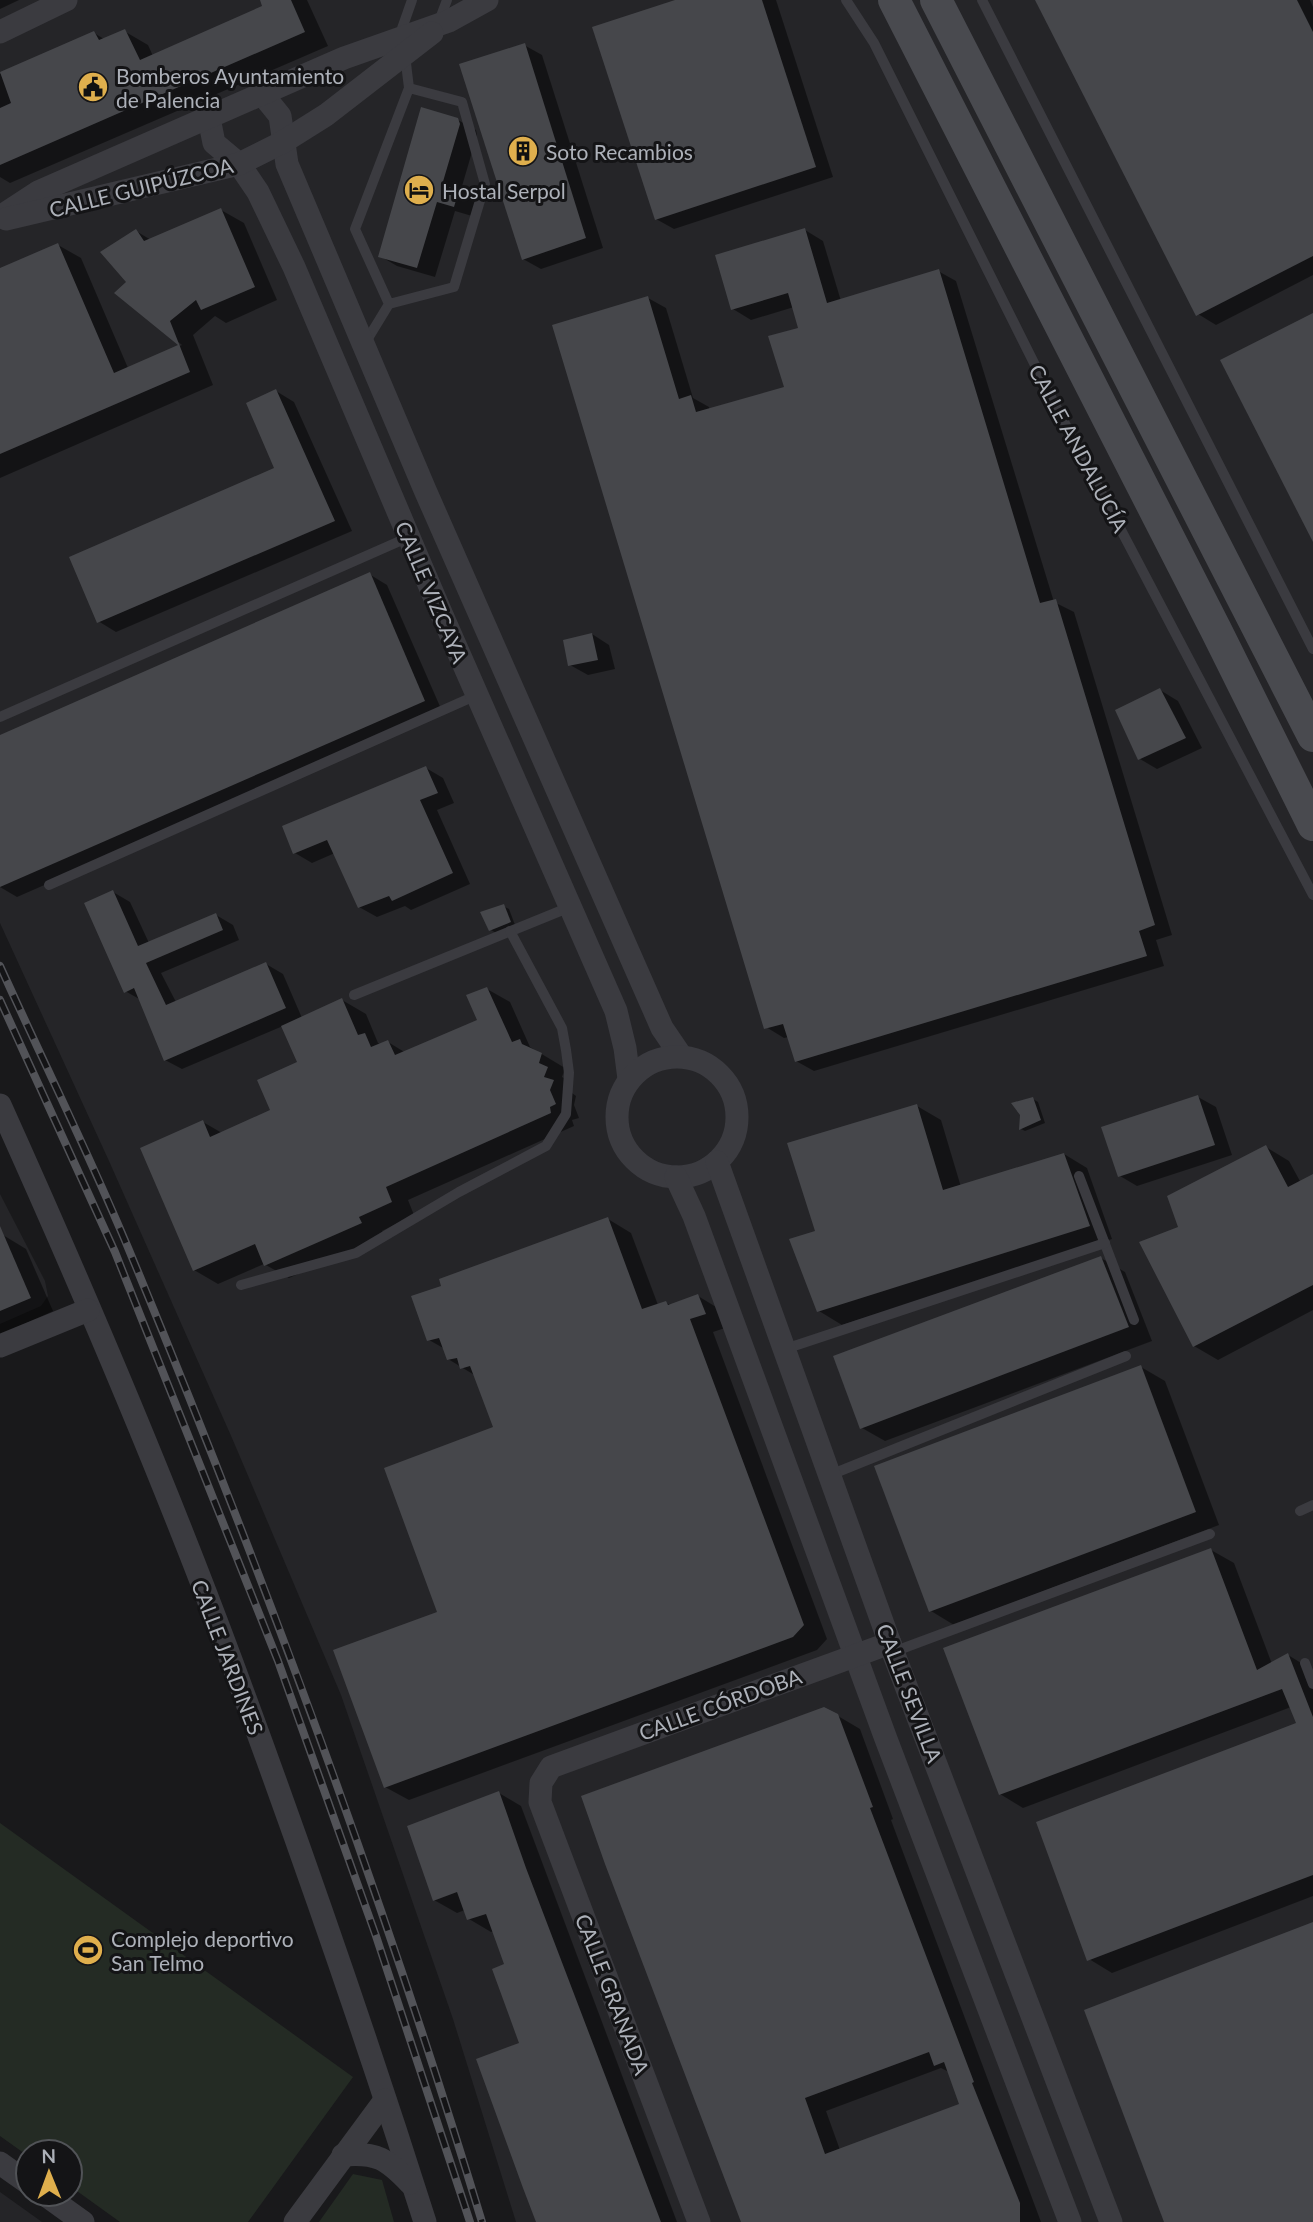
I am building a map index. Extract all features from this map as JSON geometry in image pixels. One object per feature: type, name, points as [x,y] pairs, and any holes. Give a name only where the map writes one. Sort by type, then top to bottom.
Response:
[{"type":"main road","name":"CALLE ANDALUCÍA","points":[[894,0],[1313,825]]},
{"type":"main road","points":[[936,0],[1313,736]]},
{"type":"street","points":[[0,32],[66,0]]},
{"type":"street","name":"CALLE GUIPÚZCOA","points":[[0,219],[239,164],[283,142],[326,115],[401,47],[445,15],[487,0]]},
{"type":"street","name":"CALLE GUIPÚZCOA","points":[[0,219],[38,192],[344,58],[401,47]]},
{"type":"street","name":"CALLE VIZCAYA","points":[[263,94],[279,116],[287,164],[512,689],[662,1028],[681,1056]]},
{"type":"street","name":"CALLE VIZCAYA","points":[[209,118],[214,143],[239,164],[258,192],[294,267],[616,1011],[629,1079]]},
{"type":"street","points":[[477,695],[512,689]]},
{"type":"street","points":[[681,1056],[697,1059],[725,1080],[735,1102],[737,1116],[733,1139],[717,1162],[692,1175],[676,1177],[646,1169],[634,1159],[621,1140],[616,1122],[621,1093],[629,1079],[651,1062],[681,1056]]},
{"type":"street","name":"CALLE JARDINES","points":[[0,1105],[137,1424],[231,1659],[351,1995],[425,2222]]},
{"type":"street","name":"CALLE SEVILLA","points":[[717,1162],[891,1647],[1111,2222]]},
{"type":"street","name":"CALLE SEVILLA","points":[[676,1177],[694,1216],[855,1655],[1070,2222]]},
{"type":"street","points":[[0,1346],[88,1310]]},
{"type":"street","name":"CALLE CÓRDOBA","points":[[551,1767],[855,1655],[891,1647]]},
{"type":"street","name":"CALLE GRANADA","points":[[551,1767],[541,1783],[540,1802],[699,2222]]},
{"type":"street","points":[[295,2222],[385,2100]]},
{"type":"street","points":[[343,2155],[376,2155],[392,2164],[414,2187]]},
{"type":"street","points":[[64,2208],[83,2222]]},
{"type":"lane","points":[[389,304],[355,229],[409,88],[401,47],[412,0]]},
{"type":"lane","name":"CALLE ANDALUCÍA","points":[[846,0],[874,43],[1044,383],[1313,895]]},
{"type":"lane","points":[[982,0],[1313,649]]},
{"type":"lane","points":[[364,345],[389,304],[454,287],[485,184],[462,102],[409,88]]},
{"type":"lane","points":[[0,717],[409,537]]},
{"type":"lane","points":[[48,885],[477,695]]},
{"type":"lane","points":[[354,995],[570,907]]},
{"type":"lane","points":[[242,1286],[356,1253],[459,1192],[546,1146],[566,1114],[569,1073],[566,1050],[562,1028],[510,931]]},
{"type":"lane","points":[[1079,1176],[1134,1320]]},
{"type":"lane","points":[[785,1349],[1105,1243]]},
{"type":"lane","points":[[830,1475],[1126,1356]]},
{"type":"lane","points":[[1300,1511],[1313,1505]]},
{"type":"lane","points":[[891,1647],[1210,1534]]},
{"type":"lane","points":[[1305,1662],[1313,1684]]},
{"type":"shaded area","points":[[0,0],[1313,0],[1313,2222],[516,2222],[453,2019],[341,1695],[232,1438],[0,923]]},
{"type":"shaded area","points":[[0,1194],[45,1281],[48,1296],[41,1306],[0,1324]]},
{"type":"shaded area","name":"Complejo deportivo San Telmo","points":[[0,1823],[353,2077],[248,2222],[120,2222],[84,2196],[84,2138],[14,2138],[14,2146],[0,2136]]},
{"type":"shaded area","points":[[353,2174],[382,2180],[394,2222],[319,2222]]},
{"type":"shaded area","points":[[0,2192],[14,2202],[14,2208],[22,2208],[42,2222],[0,2222]]},
{"type":"building","name":"Bomberos Ayuntamiento de Palencia","points":[[260,0],[291,0],[305,32],[0,165],[0,108],[11,103],[0,72],[94,31],[99,40],[125,29],[140,60],[262,6]]},
{"type":"building","points":[[675,0],[762,0],[816,167],[655,220],[592,27]]},
{"type":"building","points":[[1035,0],[1297,0],[1313,32],[1313,256],[1196,316]]},
{"type":"building","name":"Soto Recambios","points":[[525,43],[586,238],[522,260],[459,64]]},
{"type":"building","points":[[421,107],[458,118],[460,124],[442,185],[459,190],[454,207],[437,202],[417,268],[378,257]]},
{"type":"building","points":[[221,208],[255,287],[201,310],[196,300],[170,321],[190,372],[0,454],[0,268],[58,243],[114,373],[178,345],[114,293],[126,282],[100,252],[136,229],[144,241]]},
{"type":"building","points":[[805,228],[827,303],[939,269],[1040,603],[1056,599],[1155,925],[1139,931],[1147,956],[795,1062],[783,1024],[764,1029],[552,325],[648,296],[679,399],[691,395],[696,412],[784,387],[768,336],[798,328],[788,293],[731,310],[715,255]]},
{"type":"building","points":[[1313,313],[1313,542],[1220,360]]},
{"type":"building","points":[[276,389],[335,521],[97,623],[69,557],[274,468],[246,403]]},
{"type":"building","points":[[370,572],[425,701],[0,887],[0,735]]},
{"type":"building","points":[[592,633],[598,660],[568,666],[563,640]]},
{"type":"building","points":[[1160,688],[1186,738],[1138,760],[1115,710]]},
{"type":"building","points":[[426,766],[438,793],[420,800],[453,873],[392,901],[389,896],[358,908],[327,840],[293,854],[282,826]]},
{"type":"building","points":[[113,890],[138,946],[216,913],[223,930],[146,963],[166,1005],[266,962],[286,1008],[164,1061],[134,988],[124,993],[84,903]]},
{"type":"building","points":[[504,904],[511,922],[489,931],[480,912]]},
{"type":"building","points":[[487,987],[512,1042],[520,1039],[522,1044],[542,1053],[539,1063],[548,1067],[544,1077],[554,1080],[550,1090],[556,1104],[550,1107],[551,1113],[386,1187],[392,1202],[359,1217],[362,1223],[264,1266],[255,1244],[193,1271],[140,1148],[203,1120],[210,1137],[270,1110],[257,1080],[297,1062],[281,1026],[342,998],[358,1035],[365,1033],[371,1047],[388,1040],[395,1055],[477,1020],[466,995]]},
{"type":"building","points":[[1198,1095],[1215,1145],[1118,1177],[1101,1127]]},
{"type":"building","points":[[1033,1097],[1041,1120],[1019,1130],[1020,1115],[1011,1103]]},
{"type":"building","points":[[917,1104],[943,1190],[1064,1153],[1090,1226],[817,1312],[789,1239],[815,1231],[787,1143]]},
{"type":"building","points":[[1266,1145],[1288,1187],[1313,1174],[1313,1285],[1193,1347],[1139,1242],[1178,1227],[1167,1196]]},
{"type":"building","points":[[608,1217],[642,1309],[666,1301],[668,1305],[698,1294],[706,1314],[690,1319],[804,1625],[793,1637],[384,1788],[333,1650],[437,1612],[384,1468],[493,1427],[470,1366],[460,1369],[457,1358],[447,1360],[439,1338],[427,1341],[411,1296],[441,1286],[439,1279]]},
{"type":"building","points":[[0,1226],[31,1298],[0,1311]]},
{"type":"building","points":[[1101,1256],[1129,1327],[860,1429],[833,1356]]},
{"type":"building","points":[[1141,1365],[1196,1512],[929,1612],[874,1466]]},
{"type":"building","points":[[1211,1548],[1257,1670],[1288,1653],[1313,1717],[1313,1875],[1087,1961],[1036,1822],[1296,1723],[1282,1689],[999,1795],[943,1648]]},
{"type":"building","points":[[824,1707],[838,1714],[873,1807],[870,1808],[974,2082],[972,2083],[1020,2203],[1020,2222],[741,2222],[581,1796]],"holes":[[[929,2052],[934,2066],[944,2062],[959,2104],[825,2154],[805,2098]]]},
{"type":"building","points":[[499,1791],[661,2222],[536,2222],[523,2188],[476,2059],[519,2043],[492,1969],[504,1964],[486,1914],[467,1920],[457,1892],[433,1901],[407,1826]]},
{"type":"building","points":[[1313,1922],[1313,2222],[1164,2222],[1084,2010]]},
{"type":"railway","points":[[0,966],[129,1250],[226,1490],[361,1853],[444,2099],[482,2222]]},
{"type":"railway","points":[[0,1000],[115,1252],[278,1661],[376,1936],[470,2222]]},
{"type":"place","name":"Bomberos Ayuntamiento de Palencia","points":[[93,87]]},
{"type":"place","name":"Soto Recambios","points":[[523,151]]},
{"type":"place","name":"Hostal Serpol","points":[[419,190]]},
{"type":"place","name":"Complejo deportivo San Telmo","points":[[88,1950]]}]
